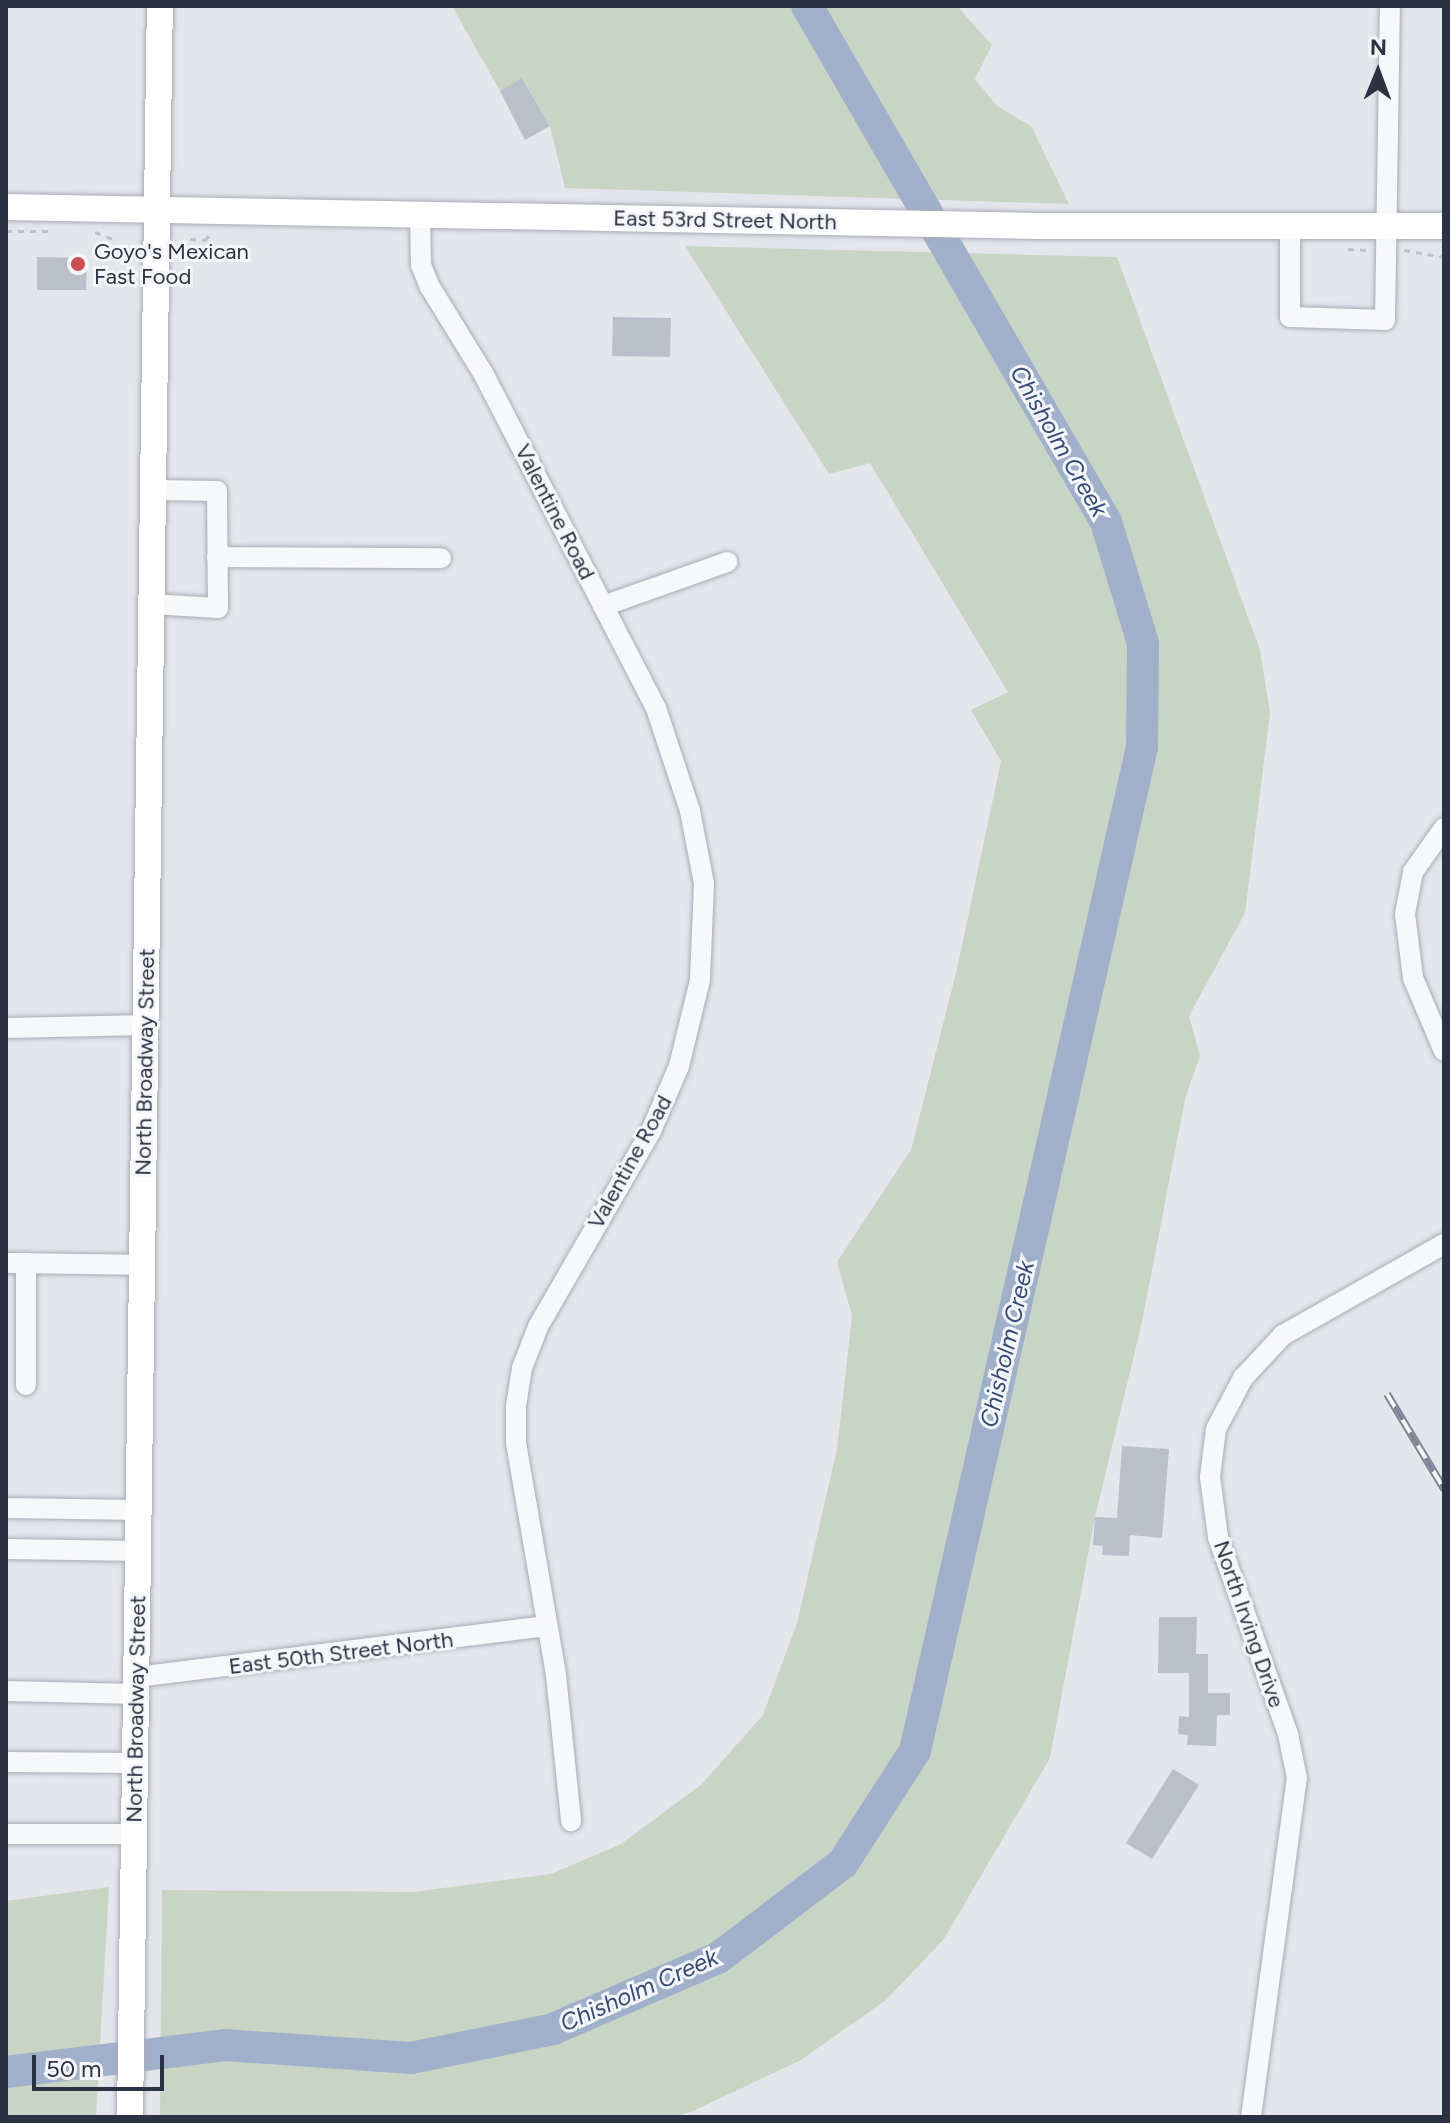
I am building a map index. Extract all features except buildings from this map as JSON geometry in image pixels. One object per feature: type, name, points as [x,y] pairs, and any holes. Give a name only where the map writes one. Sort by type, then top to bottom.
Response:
[{"type":"main road","name":"North Broadway Street","points":[[130,2117],[160,6]]},
{"type":"main road","name":"East 53rd Street North","points":[[6,207],[1039,226],[1444,226]]},
{"type":"street","points":[[1290,226],[1290,317],[1385,320],[1390,6]]},
{"type":"street","name":"Valentine Road","points":[[420,215],[421,265],[430,287],[483,373],[656,708],[690,811],[704,884],[703,948],[695,1012],[669,1091],[538,1327],[522,1368],[516,1443],[563,1729],[571,1821]]},
{"type":"street","points":[[151,604],[218,608],[217,491],[153,490]]},
{"type":"street","points":[[217,557],[441,558]]},
{"type":"street","points":[[603,606],[727,562]]},
{"type":"street","points":[[1444,828],[1413,872],[1405,914],[1413,978],[1444,1051]]},
{"type":"street","points":[[6,1028],[147,1025]]},
{"type":"street","name":"North Irving Drive","points":[[1251,2117],[1297,1808],[1297,1778],[1288,1734],[1218,1537],[1210,1477],[1216,1429],[1243,1378],[1283,1335],[1444,1244]]},
{"type":"street","points":[[26,1385],[16,1263],[142,1265]]},
{"type":"street","points":[[6,1508],[139,1510]]},
{"type":"street","points":[[6,1549],[139,1551]]},
{"type":"street","name":"East 50th Street North","points":[[6,1691],[137,1685],[545,1626]]},
{"type":"street","points":[[6,1762],[136,1763]]},
{"type":"street","points":[[6,1834],[134,1834]]},
{"type":"path","points":[[6,231],[65,231]]},
{"type":"path","points":[[80,232],[113,239]]},
{"type":"green space","points":[[452,6],[957,6],[992,45],[975,79],[997,106],[1031,126],[1069,204],[565,188],[550,126],[523,79],[500,91]]},
{"type":"green space","points":[[685,246],[1117,257],[1260,650],[1270,713],[1245,913],[1189,1016],[1200,1056],[1185,1099],[1142,1322],[1095,1517],[1050,1758],[944,1939],[886,2000],[801,2060],[693,2111],[674,2117],[160,2117],[162,1890],[413,1892],[551,1874],[621,1844],[702,1784],[763,1715],[797,1623],[837,1449],[852,1316],[837,1262],[911,1150],[957,969],[1001,761],[971,710],[1008,692],[870,463],[829,474]]},
{"type":"green space","points":[[109,1887],[96,2117],[6,2117],[6,1901]]},
{"type":"waterway","name":"Chisholm Creek","points":[[6,2072],[225,2045],[411,2058],[553,2029],[718,1958],[843,1863],[915,1751],[1142,747],[1143,643],[1106,522],[807,6]]},
{"type":"railway","points":[[1387,1394],[1444,1489]]},
{"type":"place","name":"Goyo's Mexican Fast Food","points":[[78,264]]}]
